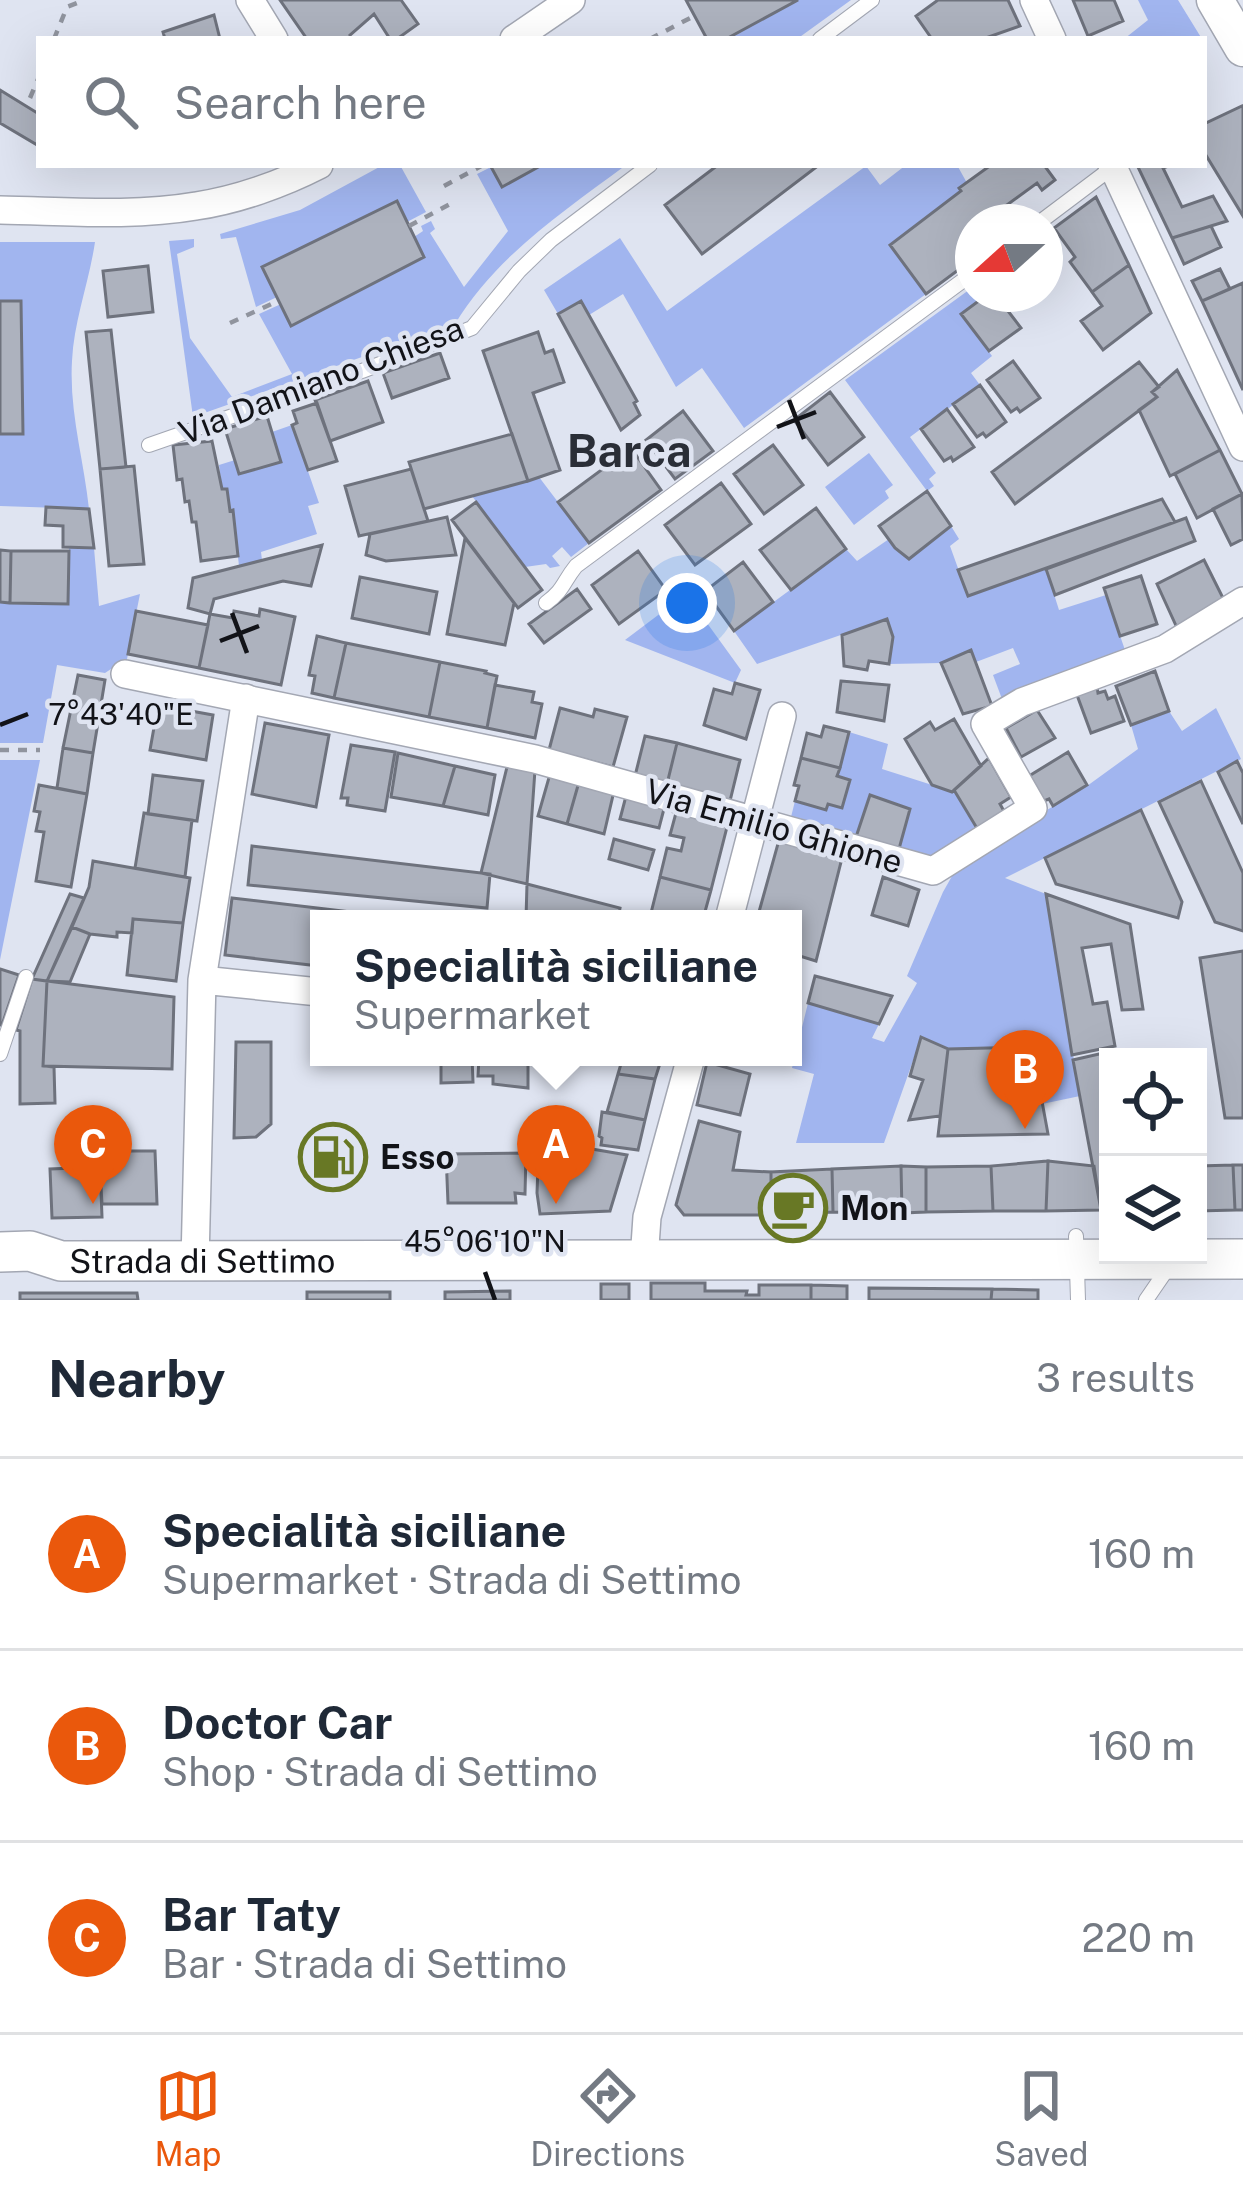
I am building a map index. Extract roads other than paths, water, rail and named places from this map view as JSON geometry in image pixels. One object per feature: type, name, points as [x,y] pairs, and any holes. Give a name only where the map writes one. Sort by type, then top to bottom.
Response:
[{"type":"main road","points":[[1215,0],[1243,48]]},
{"type":"main road","name":"Strada di Settimo","points":[[1207,1243],[1243,1236]]},
{"type":"main road","name":"Strada di Settimo","points":[[15,1252],[61,1261],[195,1250],[1087,1244]]},
{"type":"main road","name":"Strada di Settimo","points":[[1207,1251],[1243,1259]]},
{"type":"street","points":[[250,0],[272,36]]},
{"type":"street","points":[[518,36],[571,0]]},
{"type":"street","points":[[1034,0],[1051,36]]},
{"type":"street","points":[[0,210],[134,212],[198,206],[311,168]]},
{"type":"street","points":[[1113,168],[1243,447]]},
{"type":"street","name":"Via Emilio Ghione","points":[[125,674],[536,759],[933,871],[1033,808],[985,724],[1022,702],[1165,650],[1243,602]]},
{"type":"street","points":[[195,1250],[202,980],[246,698]]},
{"type":"street","points":[[731,910],[782,716]]},
{"type":"street","points":[[202,980],[310,991]]},
{"type":"street","points":[[644,1249],[647,1217],[689,1066]]},
{"type":"lane","points":[[824,36],[872,0]]},
{"type":"lane","name":"Via Damiano Chiesa","points":[[149,445],[472,328],[551,240],[646,168]]},
{"type":"lane","points":[[1063,204],[1109,168]]},
{"type":"lane","points":[[546,603],[562,592],[576,566],[955,286]]},
{"type":"lane","points":[[0,1054],[26,977]]},
{"type":"lane","points":[[1078,1300],[1087,1244]]},
{"type":"lane","points":[[1146,1300],[1173,1264]]},
{"type":"place","name":"Doctor Car","points":[[1025,1129]]},
{"type":"place","name":"Esso","points":[[333,1157]]},
{"type":"place","name":"Bar Taty","points":[[93,1204]]},
{"type":"place","name":"Specialità siciliane","points":[[556,1204]]},
{"type":"place","name":"Mon","points":[[793,1208]]},
{"type":"district","name":"Barca","points":[[629,450]]}]
